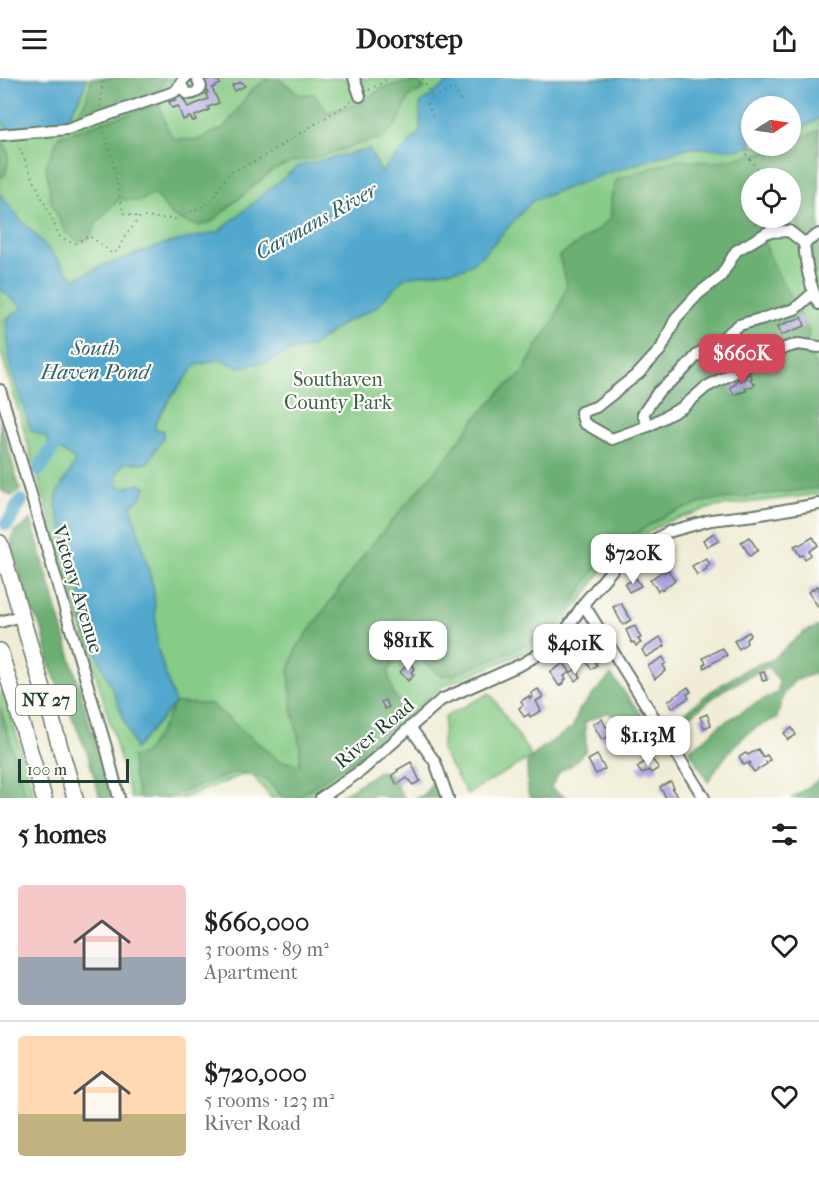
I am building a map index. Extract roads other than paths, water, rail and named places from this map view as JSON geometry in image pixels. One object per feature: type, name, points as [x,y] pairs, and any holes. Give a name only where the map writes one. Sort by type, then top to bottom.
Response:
[{"type":"highway","name":"NY 27","points":[[0,543],[75,798]]},
{"type":"highway","name":"NY 27","points":[[0,651],[44,798]]},
{"type":"street","points":[[183,82],[186,93],[194,93],[201,87],[197,78]]},
{"type":"street","points":[[354,78],[360,96]]},
{"type":"street","points":[[0,135],[67,129],[174,92],[183,82]]},
{"type":"street","points":[[819,304],[813,293],[804,243],[789,231],[768,232],[736,251],[721,276],[698,294],[676,318],[661,349],[639,372],[596,407],[581,412],[584,423],[612,439],[648,426],[683,407],[706,387],[778,350],[798,344],[819,347]]},
{"type":"street","points":[[804,243],[819,234]]},
{"type":"street","points":[[648,426],[643,414],[658,392],[680,374],[699,353],[713,346],[739,325],[795,309],[813,293]]},
{"type":"street","name":"Victory Avenue","points":[[0,390],[119,798]]},
{"type":"street","name":"River Road","points":[[321,798],[362,770],[441,700],[522,664],[544,651],[562,636],[584,604],[621,559],[668,532],[711,520],[819,504]]},
{"type":"street","points":[[584,604],[704,798]]},
{"type":"street","points":[[0,622],[21,616]]},
{"type":"street","points":[[410,726],[435,762],[448,798]]},
{"type":"water","points":[[0,78],[86,78],[83,92],[65,123],[19,130],[7,129],[0,117]]},
{"type":"water","name":"South Haven Pond","points":[[454,78],[819,78],[819,119],[801,129],[801,96],[741,96],[741,149],[686,148],[607,173],[532,201],[483,255],[465,268],[406,277],[375,308],[342,324],[310,348],[293,350],[267,362],[238,367],[219,359],[195,366],[155,423],[156,430],[164,430],[163,438],[148,463],[124,463],[116,476],[119,486],[124,488],[137,484],[146,486],[141,498],[131,505],[154,590],[157,647],[175,703],[135,749],[85,627],[77,574],[56,508],[57,493],[74,465],[74,459],[61,450],[57,452],[47,447],[47,438],[31,430],[10,367],[6,319],[23,308],[0,289],[0,194],[74,279],[102,266],[164,244],[218,232],[298,166],[369,149],[381,172],[420,132],[420,104]]},
{"type":"waterway","name":"Carmans River","points":[[39,470],[52,449],[65,438]]},
{"type":"waterway","name":"Carmans River","points":[[7,524],[21,501]]},
{"type":"park label","name":"Southaven County Park","points":[[338,390]]}]
